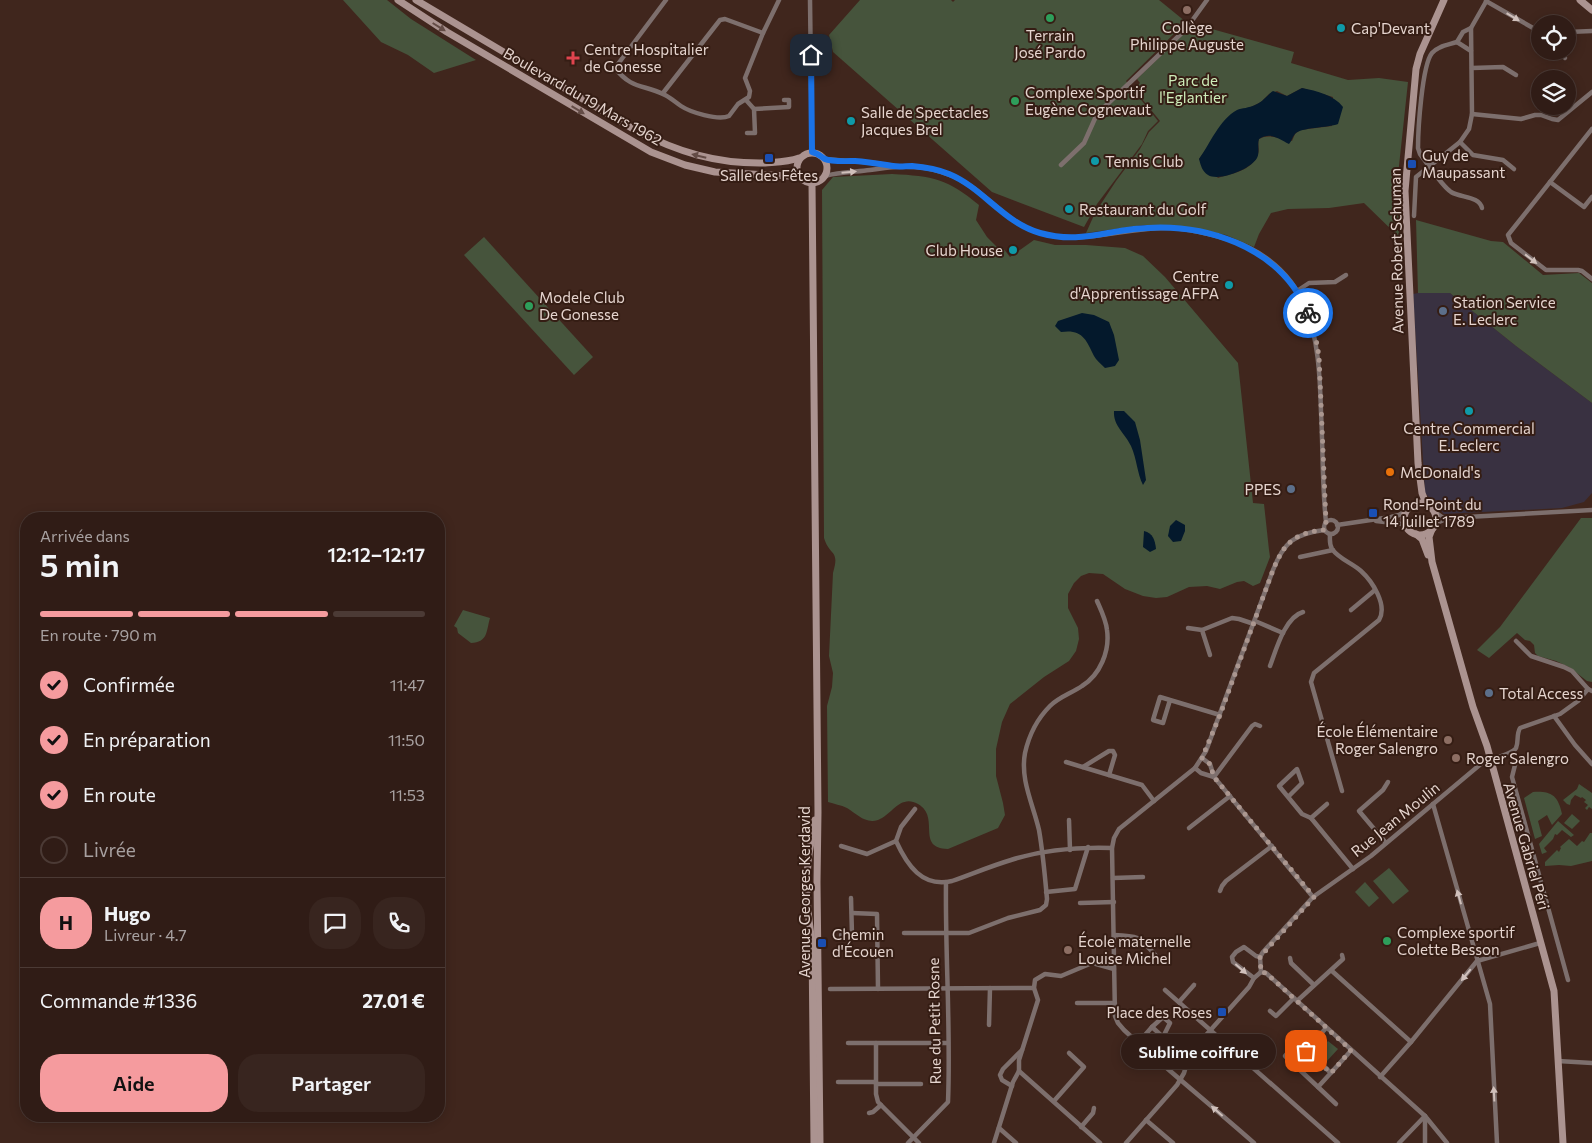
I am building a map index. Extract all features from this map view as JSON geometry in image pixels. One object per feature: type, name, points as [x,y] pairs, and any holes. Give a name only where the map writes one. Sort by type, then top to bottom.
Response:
[{"type":"main road","name":"Boulevard du 19 Mars 1962","points":[[398,0],[447,32],[658,155],[685,165],[715,172],[800,178]]},
{"type":"main road","name":"Boulevard du 19 Mars 1962","points":[[416,0],[661,144],[700,157],[730,162],[788,162],[799,158]]},
{"type":"main road","name":"Avenue Robert Schuman","points":[[1430,508],[1422,493],[1419,473],[1405,191],[1416,69],[1420,54],[1444,0]]},
{"type":"main road","name":"Avenue Robert Schuman","points":[[1429,32],[1448,0]]},
{"type":"main road","points":[[1580,0],[1592,10]]},
{"type":"main road","points":[[807,153],[818,153],[827,164],[825,176],[817,182],[807,183],[800,178],[796,168],[799,158],[807,153]]},
{"type":"main road","points":[[812,183],[817,788]]},
{"type":"main road","name":"Avenue Robert Schuman","points":[[1409,509],[1417,497],[1419,473]]},
{"type":"main road","points":[[1422,504],[1430,508],[1435,520],[1433,527],[1425,534],[1416,534],[1406,527],[1404,520],[1409,509],[1422,504]]},
{"type":"main road","name":"Avenue Gabriel Péri","points":[[1432,562],[1429,537],[1433,527]]},
{"type":"main road","name":"Avenue Gabriel Péri","points":[[1416,534],[1422,539],[1432,562],[1473,707],[1490,759],[1554,991],[1563,1143]]},
{"type":"main road","name":"Avenue Georges Kerdavid","points":[[814,1143],[812,942],[806,889],[817,788]]},
{"type":"main road","name":"Avenue Georges Kerdavid","points":[[817,788],[820,1143]]},
{"type":"street","points":[[666,0],[615,68],[629,83],[663,94],[682,107],[718,118],[729,116],[738,104],[749,97],[750,91],[745,78],[779,0]]},
{"type":"street","points":[[810,0],[812,152]]},
{"type":"street","points":[[1061,165],[1084,143],[1096,114],[1186,29],[1207,0]]},
{"type":"street","points":[[1414,216],[1416,177],[1460,142],[1469,129],[1472,114],[1471,28],[1487,1],[1531,27]]},
{"type":"street","points":[[663,94],[720,20],[725,19],[763,33]]},
{"type":"street","points":[[1471,28],[1463,32],[1457,42],[1438,48],[1429,58],[1426,65],[1418,148],[1420,154],[1450,191],[1477,201],[1481,204],[1482,208]]},
{"type":"street","points":[[1576,32],[1592,31]]},
{"type":"street","points":[[1457,42],[1471,51]]},
{"type":"street","points":[[1472,68],[1503,67],[1516,75]]},
{"type":"street","points":[[1472,114],[1521,119],[1541,115],[1558,120],[1592,92]]},
{"type":"street","points":[[746,100],[754,109],[755,133],[747,133]]},
{"type":"street","points":[[754,109],[789,107],[789,100],[784,100]]},
{"type":"street","points":[[1592,129],[1508,236],[1511,243],[1546,270],[1578,270],[1592,279]]},
{"type":"street","points":[[1460,142],[1473,155],[1503,160],[1514,169]]},
{"type":"street","points":[[824,159],[923,168],[948,173],[970,185],[1022,226],[1057,237],[1080,238],[1152,228],[1197,231],[1248,248],[1271,262],[1297,290],[1310,317],[1319,356],[1326,522],[1324,530]]},
{"type":"street","points":[[825,176],[894,166]]},
{"type":"street","points":[[1550,182],[1584,207],[1592,197]]},
{"type":"street","points":[[1297,290],[1309,283],[1335,282],[1346,275]]},
{"type":"street","points":[[1430,508],[1442,517],[1449,518],[1592,510]]},
{"type":"street","points":[[1326,522],[1332,521],[1337,525],[1370,521],[1399,515],[1409,509]]},
{"type":"street","points":[[1433,527],[1442,520],[1449,518]]},
{"type":"street","points":[[1370,521],[1398,524],[1406,527]]},
{"type":"street","points":[[1330,534],[1336,531],[1337,525]]},
{"type":"street","points":[[1254,1143],[1172,1074],[1118,1023],[1115,1003],[1112,848],[1114,838],[1119,829],[1195,768],[1202,758],[1282,550],[1296,537],[1304,533],[1324,530],[1330,534]]},
{"type":"street","points":[[1330,534],[1329,543],[1333,550],[1362,572],[1375,590],[1381,603],[1381,618],[1314,673],[1311,679],[1342,791]]},
{"type":"street","points":[[1300,558],[1333,550]]},
{"type":"street","points":[[1351,610],[1375,590]]},
{"type":"street","points":[[904,933],[969,933],[1008,918],[1040,910],[1046,904],[1043,853],[1037,822],[1025,780],[1025,752],[1031,733],[1043,714],[1058,700],[1092,679],[1102,662],[1107,641],[1107,630],[1098,601]]},
{"type":"street","points":[[1270,666],[1283,633],[1294,617],[1303,612]]},
{"type":"street","points":[[1188,628],[1202,630],[1232,618],[1283,633]]},
{"type":"street","points":[[1202,630],[1210,655]]},
{"type":"street","points":[[1516,641],[1531,656],[1572,671],[1590,690],[1573,705],[1554,716],[1520,728],[1513,752],[1516,761],[1512,777],[1568,980]]},
{"type":"street","points":[[1170,700],[1163,723],[1153,720],[1160,697],[1170,700],[1220,715]]},
{"type":"street","points":[[1554,716],[1575,745],[1592,764]]},
{"type":"street","points":[[1214,777],[1252,726],[1255,724],[1260,726]]},
{"type":"street","points":[[1082,766],[1109,751],[1113,752],[1115,755],[1109,775]]},
{"type":"street","name":"Rue Jean Moulin","points":[[1260,957],[1314,897],[1353,870],[1482,763],[1513,752]]},
{"type":"street","points":[[1202,758],[1210,764],[1214,777],[1314,897]]},
{"type":"street","points":[[1066,762],[1142,785],[1154,801]]},
{"type":"street","points":[[1195,768],[1200,773],[1214,777]]},
{"type":"street","points":[[1288,796],[1302,783],[1297,769],[1279,786],[1302,814],[1311,818],[1353,870]]},
{"type":"street","points":[[1386,843],[1359,811],[1383,790],[1388,782]]},
{"type":"street","points":[[1189,828],[1230,796]]},
{"type":"street","points":[[1311,818],[1327,804]]},
{"type":"street","points":[[1433,804],[1490,1004],[1497,1143]]},
{"type":"street","points":[[915,809],[901,827],[896,841],[906,862],[916,873],[931,881],[946,882],[1012,859],[1043,853],[1088,847],[1112,848]]},
{"type":"street","points":[[1068,820],[1070,850]]},
{"type":"street","points":[[841,846],[867,854],[896,841]]},
{"type":"street","points":[[1220,891],[1226,881],[1272,846]]},
{"type":"street","points":[[1046,892],[1075,889],[1088,847]]},
{"type":"street","points":[[1113,878],[1143,877]]},
{"type":"street","name":"Rue du Petit Rosne","points":[[908,1143],[948,1102],[946,882]]},
{"type":"street","points":[[841,935],[852,935],[851,898]]},
{"type":"street","points":[[1080,903],[1114,902]]},
{"type":"street","points":[[852,913],[877,914],[878,989]]},
{"type":"street","points":[[1114,935],[1136,936],[1140,938],[1157,957]]},
{"type":"street","points":[[1380,1077],[1477,961],[1540,943]]},
{"type":"street","points":[[1254,978],[1233,962],[1232,957],[1236,952],[1244,947],[1260,957],[1261,972]]},
{"type":"street","points":[[1270,1011],[1276,1016],[1332,971],[1343,959],[1342,955]]},
{"type":"street","points":[[994,1143],[1012,1086],[1019,1072],[1022,1049],[1038,1000],[1034,988],[1035,980],[1045,974],[1061,976],[1092,963],[1114,957]]},
{"type":"street","points":[[1290,958],[1291,963],[1314,985]]},
{"type":"street","points":[[1092,963],[1104,964],[1114,969]]},
{"type":"street","points":[[1332,971],[1411,1042]]},
{"type":"street","points":[[1126,1143],[1180,1079],[1184,1073],[1190,1053],[1250,987],[1254,978],[1261,972]]},
{"type":"street","points":[[1261,972],[1266,973],[1425,1116],[1447,1143]]},
{"type":"street","points":[[1179,1002],[1194,985]]},
{"type":"street","points":[[989,1025],[990,988]]},
{"type":"street","points":[[830,989],[1034,988]]},
{"type":"street","points":[[1165,990],[1338,1143]]},
{"type":"street","points":[[1077,1003],[1115,1003]]},
{"type":"street","points":[[1138,1043],[1162,1016],[1170,1023],[1163,1037]]},
{"type":"street","points":[[1152,1027],[1187,1058]]},
{"type":"street","points":[[1306,1051],[1326,1028]]},
{"type":"street","points":[[1331,1073],[1297,1042],[1285,1056],[1336,1104]]},
{"type":"street","points":[[848,1043],[948,1043]]},
{"type":"street","points":[[876,1043],[876,1094],[881,1105],[919,1143]]},
{"type":"street","points":[[1012,1086],[1002,1080],[1000,1075],[1003,1069],[1022,1049]]},
{"type":"street","points":[[1318,1087],[1351,1050]]},
{"type":"street","points":[[1054,1101],[1084,1067],[1069,1053]]},
{"type":"street","points":[[1558,1061],[1592,1063]]},
{"type":"street","points":[[1019,1072],[1100,1143]]},
{"type":"street","points":[[838,1082],[921,1084]]},
{"type":"street","points":[[869,1113],[881,1105]]},
{"type":"street","points":[[1081,1127],[1093,1113],[1094,1108]]},
{"type":"street","points":[[1399,1143],[1425,1116]]},
{"type":"street","points":[[1425,1116],[1425,1143]]},
{"type":"street","points":[[1146,1120],[1173,1143]]},
{"type":"street","points":[[999,1128],[1016,1143]]},
{"type":"shaded area","points":[[1450,293],[1592,403],[1592,493],[1584,502],[1562,508],[1444,514],[1425,493],[1413,294]]},
{"type":"green space","points":[[343,0],[387,0],[411,19],[476,60],[434,73],[408,55],[381,42]]},
{"type":"green space","name":"Complexe Sportif Eugène Cognevaut","points":[[860,0],[951,0],[953,2],[955,0],[1159,0],[1186,22],[1126,81],[1158,121],[1148,131],[1142,144],[1097,204],[1084,227],[992,192],[833,52],[829,35]]},
{"type":"green space","name":"Parc de l'Eglantier","points":[[1194,24],[1294,52],[1291,63],[1348,80],[1379,78],[1408,82],[1398,175],[1399,237],[1364,203],[1329,208],[1288,209],[1271,213],[1254,247],[1226,235],[1199,229],[1169,226],[1144,225],[1086,233],[1095,213],[1116,181],[1140,149],[1149,132],[1160,121],[1134,89],[1140,83],[1137,79]],"holes":[[[1302,88],[1333,97],[1332,126],[1300,130],[1295,134],[1292,141],[1271,136],[1263,137],[1259,139],[1259,152],[1255,160],[1247,168],[1218,178],[1199,159],[1207,148],[1251,107],[1261,102],[1269,94],[1277,91],[1287,96]]]},
{"type":"green space","points":[[892,174],[939,180],[968,196],[979,205],[976,220],[987,237],[998,248],[1003,248],[1010,257],[1034,240],[1055,245],[1125,248],[1143,256],[1165,277],[1238,363],[1253,503],[1264,504],[1270,557],[1260,583],[1253,586],[1244,581],[1220,589],[1207,586],[1189,587],[1167,597],[1143,596],[1125,589],[1103,574],[1089,573],[1081,576],[1074,583],[1068,594],[1068,608],[1078,628],[1079,639],[1076,651],[1069,661],[1044,677],[1010,704],[1002,722],[996,749],[996,776],[1005,815],[998,828],[948,849],[938,847],[933,843],[930,838],[928,816],[925,810],[918,804],[912,802],[901,803],[878,820],[869,821],[847,808],[828,802],[827,706],[832,687],[833,673],[829,656],[835,556],[824,538],[822,190],[833,177]]},
{"type":"green space","points":[[1416,220],[1491,241],[1503,242],[1543,275],[1579,273],[1592,283],[1592,403],[1450,293],[1418,293]]},
{"type":"green space","name":"Modele Club De Gonesse","points":[[484,237],[593,357],[574,375],[464,255]]},
{"type":"green space","points":[[1581,518],[1592,518],[1592,682],[1587,681],[1569,667],[1538,656],[1535,653],[1534,645],[1517,633],[1489,658],[1477,650],[1500,627]]},
{"type":"green space","points":[[463,610],[490,618],[485,635],[481,641],[471,643],[458,633],[457,628],[454,626]]},
{"type":"green space","points":[[1579,784],[1592,793],[1592,809],[1589,807],[1587,810],[1585,808],[1588,805],[1582,797],[1575,795],[1570,805],[1563,800],[1577,789]]},
{"type":"green space","points":[[1533,792],[1545,792],[1556,798],[1562,814],[1552,825],[1547,815],[1538,821],[1542,836],[1535,839],[1524,798]]},
{"type":"green space","points":[[1572,814],[1580,821],[1572,829],[1564,823]]},
{"type":"green space","points":[[1558,821],[1574,835],[1571,837],[1562,830],[1557,835],[1555,834],[1553,839],[1544,848],[1547,852],[1542,854],[1539,844]]},
{"type":"green space","points":[[1592,833],[1592,861],[1571,866],[1545,866],[1545,862],[1557,850],[1559,852],[1560,847],[1569,839],[1577,846],[1582,841],[1584,842]]},
{"type":"green space","points":[[1389,868],[1409,891],[1393,904],[1373,881]]},
{"type":"green space","points":[[1365,882],[1379,898],[1369,907],[1355,892]]},
{"type":"green space","points":[[1328,1041],[1338,1049],[1327,1061],[1317,1053]]},
{"type":"water","points":[[1302,88],[1325,94],[1335,99],[1343,107],[1338,124],[1298,132],[1289,144],[1274,137],[1263,137],[1259,139],[1257,158],[1242,170],[1219,177],[1213,177],[1204,172],[1199,159],[1220,126],[1231,114],[1237,110],[1258,104],[1273,91],[1287,96]]},
{"type":"water","points":[[1082,313],[1094,315],[1109,322],[1114,335],[1119,360],[1115,366],[1105,368],[1095,358],[1082,336],[1074,332],[1061,332],[1055,326],[1058,321]]},
{"type":"water","points":[[1114,411],[1124,411],[1135,422],[1140,440],[1146,480],[1143,485],[1133,451],[1129,441],[1115,421]]},
{"type":"water","points":[[1176,520],[1185,525],[1185,531],[1181,541],[1173,542],[1168,536],[1170,526]]},
{"type":"water","points":[[1144,531],[1153,537],[1155,543],[1156,549],[1150,552],[1143,547]]},
{"type":"way so far","points":[[1306,1051],[1331,1073],[1351,1050],[1266,973],[1261,972],[1260,957],[1314,897],[1214,777],[1210,764],[1202,758],[1206,752],[1282,550],[1288,543],[1304,533],[1324,530],[1326,522],[1319,356],[1315,334],[1308,313]]},
{"type":"place","name":"Collège Philippe Auguste","points":[[1187,10]]},
{"type":"place","name":"Terrain José Pardo","points":[[1050,18]]},
{"type":"place","name":"Cap'Devant","points":[[1341,28]]},
{"type":"place","name":"Centre Hospitalier de Gonesse","points":[[573,58]]},
{"type":"place","name":"Complexe Sportif Eugène Cognevaut","points":[[1015,101]]},
{"type":"place","name":"Salle de Spectacles Jacques Brel","points":[[851,121]]},
{"type":"place","name":"Salle des Fêtes","points":[[769,158]]},
{"type":"place","name":"Tennis Club","points":[[1095,161]]},
{"type":"place","name":"Guy de Maupassant","points":[[1412,164]]},
{"type":"place","name":"Restaurant du Golf","points":[[1069,209]]},
{"type":"place","name":"Club House","points":[[1013,250]]},
{"type":"place","name":"Centre d'Apprentissage AFPA","points":[[1229,285]]},
{"type":"place","name":"Modele Club De Gonesse","points":[[529,306]]},
{"type":"place","name":"Station Service E. Leclerc","points":[[1443,311]]},
{"type":"place","name":"Centre Commercial E.Leclerc","points":[[1469,411]]},
{"type":"place","name":"McDonald's","points":[[1390,472]]},
{"type":"place","name":"PPES","points":[[1291,489]]},
{"type":"place","name":"Rond-Point du 14 Juillet 1789","points":[[1373,513]]},
{"type":"place","name":"Total Access","points":[[1489,693]]},
{"type":"place","name":"École Élémentaire Roger Salengro","points":[[1448,740]]},
{"type":"place","name":"Roger Salengro","points":[[1456,758]]},
{"type":"place","name":"Complexe sportif Colette Besson","points":[[1387,941]]},
{"type":"place","name":"Chemin d'Écouen","points":[[822,943]]},
{"type":"place","name":"École maternelle Louise Michel","points":[[1068,950]]},
{"type":"place","name":"Place des Roses","points":[[1222,1012]]},
{"type":"place","name":"Sublime coiffure","points":[[1306,1051]]},
{"type":"route","points":[[811,55],[812,152],[818,153],[824,159],[910,166],[948,173],[970,185],[1022,226],[1057,237],[1080,238],[1134,229],[1170,228],[1197,231],[1238,243],[1253,250],[1281,271],[1297,290],[1308,313]]}]
